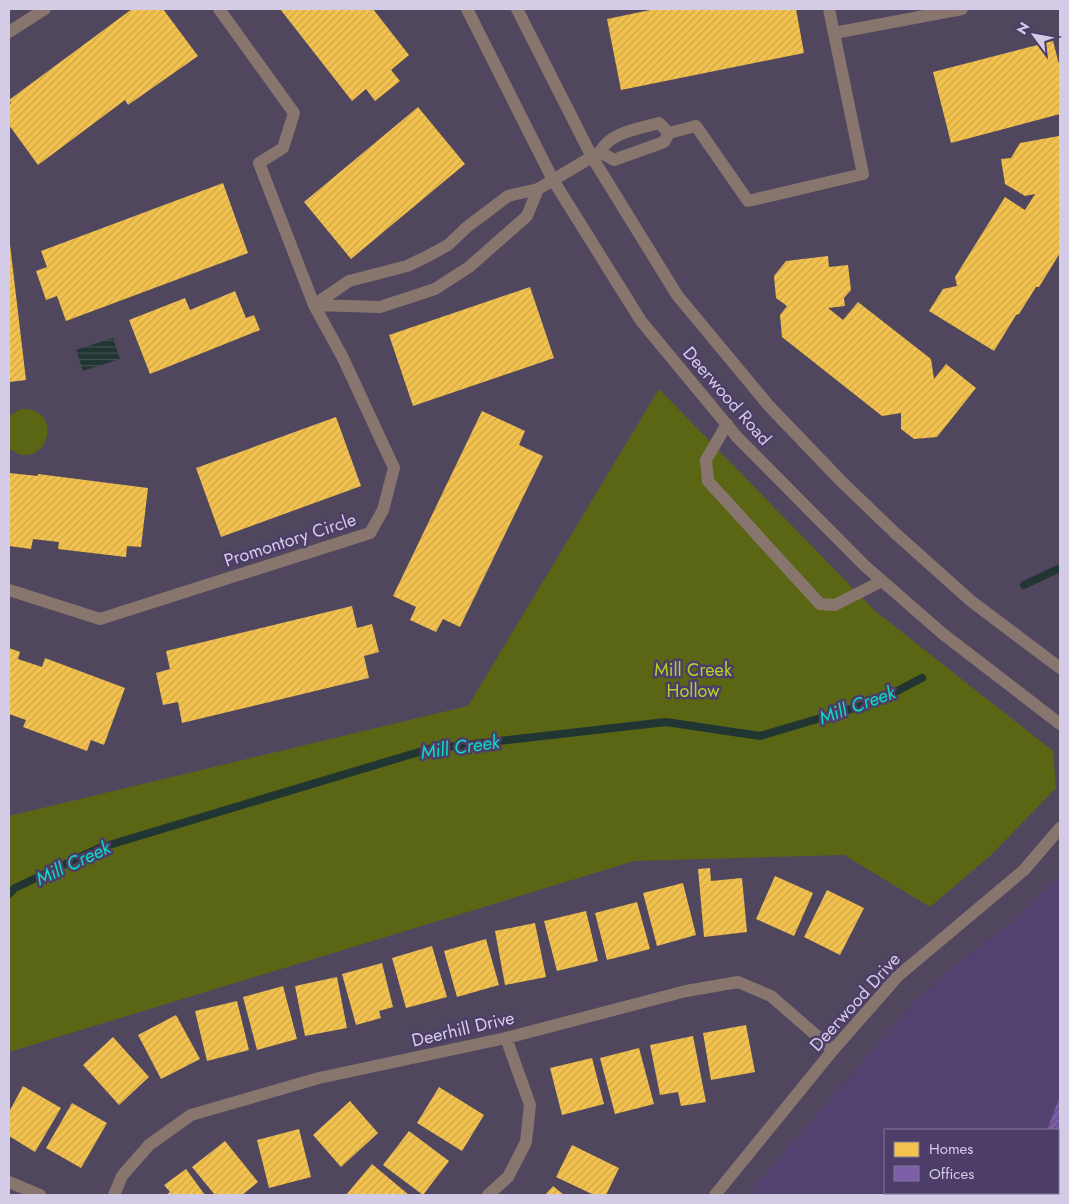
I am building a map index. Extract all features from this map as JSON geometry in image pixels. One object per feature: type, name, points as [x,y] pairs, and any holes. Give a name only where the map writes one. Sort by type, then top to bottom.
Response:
[{"type":"street","points":[[9,32],[45,9]]},
{"type":"street","name":"Promontory Circle","points":[[9,590],[100,619],[370,534],[383,510],[394,468],[342,358],[314,305],[259,163],[284,148],[294,113],[219,9]]},
{"type":"street","name":"Deerwood Road","points":[[467,9],[553,180],[641,321],[727,424],[809,512],[882,581],[943,634],[1060,724]]},
{"type":"street","name":"Deerwood Road","points":[[516,9],[596,155],[677,295],[770,407],[895,533],[971,601],[1060,668]]},
{"type":"street","points":[[596,155],[614,160],[664,142],[669,133],[696,126],[748,201],[863,174],[829,9]]},
{"type":"street","points":[[834,32],[925,12],[962,9]]},
{"type":"street","points":[[314,305],[349,281],[407,266],[448,245],[467,227],[508,196],[538,188],[553,180],[596,155],[605,142],[614,137],[659,123],[669,133]]},
{"type":"street","points":[[314,305],[380,307],[434,288],[469,267],[527,216],[538,188]]},
{"type":"street","points":[[727,424],[706,460],[708,481],[820,604],[835,605],[882,581]]},
{"type":"street","name":"Deerwood Drive","points":[[715,1195],[834,1050],[898,976],[1024,870],[1060,828]]},
{"type":"street","name":"Deerhill Drive","points":[[114,1195],[122,1176],[149,1145],[191,1115],[319,1078],[506,1038],[686,991],[738,982],[771,996],[834,1050]]},
{"type":"street","points":[[488,1195],[508,1178],[526,1142],[530,1105],[506,1038]]},
{"type":"street","points":[[9,1182],[40,1195]]},
{"type":"shaded area","points":[[113,338],[120,359],[83,371],[76,350]]},
{"type":"shaded area","points":[[1060,875],[1060,1195],[747,1195],[916,1000],[950,969],[1019,916]]},
{"type":"green space","name":"Mill Creek Hollow","points":[[659,389],[874,610],[1053,751],[1056,788],[991,855],[930,907],[844,855],[634,861],[9,1052],[9,816],[468,706]]},
{"type":"green space","points":[[21,409],[36,412],[44,419],[48,429],[46,439],[41,448],[32,454],[22,455],[9,448],[9,416]]},
{"type":"building: Homes","points":[[132,9],[163,9],[198,56],[128,105],[125,100],[38,165],[9,125],[9,105],[11,103],[9,100]]},
{"type":"building: Homes","points":[[280,9],[373,9],[409,55],[391,70],[400,81],[375,101],[366,89],[352,101]]},
{"type":"building: Homes","points":[[655,9],[796,9],[804,53],[621,90],[607,19]]},
{"type":"building: Homes","points":[[1053,41],[1060,68],[1060,114],[951,143],[933,72]]},
{"type":"building: Homes","points":[[418,107],[465,164],[351,259],[304,202]]},
{"type":"building: Homes","points":[[1059,136],[1060,253],[1039,287],[1036,287],[1019,314],[1016,315],[994,351],[929,311],[943,289],[957,286],[955,277],[1005,197],[1025,210],[1035,194],[1025,196],[1005,184],[1001,159],[1011,158],[1020,143]]},
{"type":"building: Homes","points":[[223,183],[248,253],[66,321],[57,296],[46,300],[36,271],[47,267],[41,251]]},
{"type":"building: Homes","points":[[9,236],[26,380],[9,382]]},
{"type":"building: Homes","points":[[828,256],[829,267],[848,265],[851,290],[844,298],[845,306],[828,308],[843,320],[858,302],[931,359],[934,379],[946,364],[976,388],[937,437],[914,439],[901,429],[901,413],[882,416],[782,337],[780,315],[787,306],[776,298],[774,276],[786,261]]},
{"type":"building: Homes","points":[[530,287],[554,358],[413,406],[389,335]]},
{"type":"building: Homes","points":[[235,291],[246,318],[254,315],[260,330],[150,374],[129,320],[185,298],[190,310]]},
{"type":"building: Homes","points":[[482,411],[525,431],[519,445],[543,456],[460,627],[443,619],[436,632],[410,620],[416,607],[393,596]]},
{"type":"building: Homes","points":[[336,417],[361,486],[221,537],[196,468]]},
{"type":"building: Homes","points":[[9,473],[38,476],[38,474],[148,488],[141,547],[127,546],[126,557],[58,549],[59,542],[33,539],[31,549],[9,546]]},
{"type":"building: Homes","points":[[352,606],[357,628],[372,624],[379,652],[364,656],[369,678],[182,723],[178,702],[163,705],[156,673],[170,669],[166,651]]},
{"type":"building: Homes","points":[[9,648],[20,652],[18,659],[42,667],[45,658],[125,688],[104,745],[91,740],[87,751],[23,727],[26,720],[9,714]]},
{"type":"building: Homes","points":[[710,868],[711,881],[742,878],[747,932],[704,937],[698,869]]},
{"type":"building: Homes","points":[[775,876],[813,893],[794,936],[756,919]]},
{"type":"building: Homes","points":[[683,883],[696,935],[657,946],[643,893]]},
{"type":"building: Homes","points":[[827,890],[864,908],[840,955],[804,937]]},
{"type":"building: Homes","points":[[637,902],[650,949],[607,960],[595,913]]},
{"type":"building: Homes","points":[[586,911],[598,961],[557,971],[544,921]]},
{"type":"building: Homes","points":[[535,923],[546,977],[505,985],[495,931]]},
{"type":"building: Homes","points":[[486,939],[499,985],[457,997],[444,951]]},
{"type":"building: Homes","points":[[432,946],[447,997],[406,1008],[392,958]]},
{"type":"building: Homes","points":[[382,963],[393,1007],[379,1011],[381,1018],[356,1025],[342,974]]},
{"type":"building: Homes","points":[[337,977],[347,1028],[305,1036],[295,986]]},
{"type":"building: Homes","points":[[283,986],[297,1039],[257,1050],[243,997]]},
{"type":"building: Homes","points":[[237,1001],[249,1050],[207,1061],[195,1011]]},
{"type":"building: Homes","points":[[176,1015],[200,1059],[161,1079],[138,1035]]},
{"type":"building: Homes","points":[[746,1025],[755,1072],[711,1080],[703,1033]]},
{"type":"building: Homes","points":[[693,1036],[706,1102],[681,1106],[678,1092],[660,1095],[650,1045]]},
{"type":"building: Homes","points":[[113,1037],[149,1077],[119,1105],[83,1065]]},
{"type":"building: Homes","points":[[639,1048],[654,1104],[615,1114],[600,1058]]},
{"type":"building: Homes","points":[[592,1058],[604,1104],[562,1115],[550,1068]]},
{"type":"building: Homes","points":[[23,1086],[61,1108],[35,1152],[9,1136],[9,1112]]},
{"type":"building: Homes","points":[[439,1087],[484,1115],[462,1151],[417,1123]]},
{"type":"building: Homes","points":[[350,1101],[378,1133],[341,1167],[313,1135]]},
{"type":"building: Homes","points":[[72,1103],[107,1123],[81,1168],[46,1148]]},
{"type":"building: Homes","points":[[299,1129],[311,1177],[269,1188],[257,1140]]},
{"type":"building: Homes","points":[[409,1131],[449,1161],[423,1195],[383,1165]]},
{"type":"building: Homes","points":[[225,1141],[258,1182],[242,1195],[215,1195],[192,1167]]},
{"type":"building: Homes","points":[[572,1145],[619,1168],[606,1195],[594,1195],[556,1177]]},
{"type":"building: Homes","points":[[372,1164],[409,1195],[346,1195]]},
{"type":"building: Homes","points":[[186,1169],[205,1195],[166,1195],[170,1192],[164,1185]]},
{"type":"building: Homes","points":[[553,1186],[564,1195],[545,1195]]},
{"type":"building: Offices","points":[[1060,1096],[1060,1195],[1023,1195],[1059,1194],[1059,1129],[1047,1129]]},
{"type":"waterway","name":"Mill Creek","points":[[1024,585],[1060,568]]},
{"type":"waterway","name":"Mill Creek","points":[[9,894],[15,888],[99,848],[429,749],[666,722],[760,736],[878,701],[922,678]]}]
